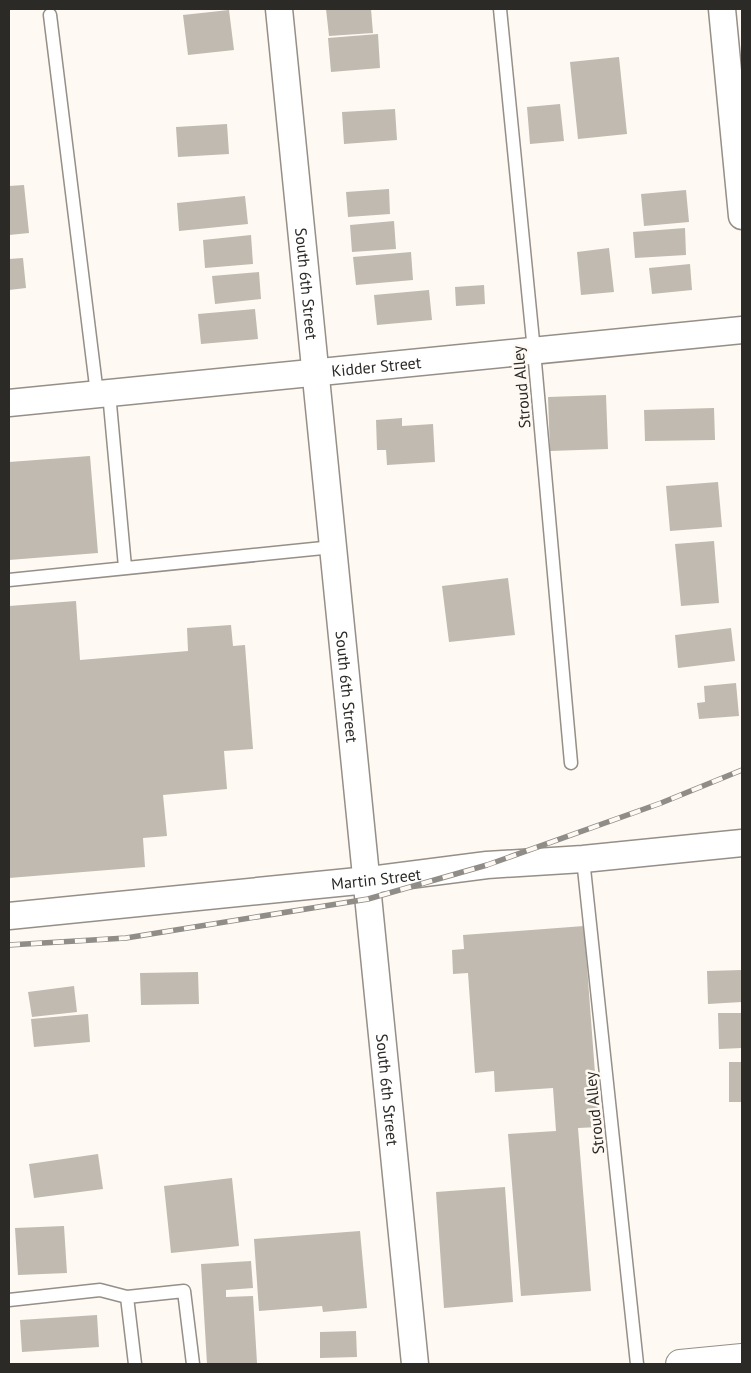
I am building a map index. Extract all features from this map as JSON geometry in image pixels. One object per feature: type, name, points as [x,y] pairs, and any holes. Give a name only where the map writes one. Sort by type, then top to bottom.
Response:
[{"type":"main road","points":[[680,1364],[742,1358]]},
{"type":"street","name":"South 6th Street","points":[[279,9],[415,1364]]},
{"type":"street","points":[[722,9],[742,216]]},
{"type":"street","name":"Kidder Street","points":[[9,403],[742,330]]},
{"type":"street","name":"Martin Street","points":[[9,916],[366,880],[487,865],[584,859],[742,843]]},
{"type":"lane","name":"Stroud Alley","points":[[500,9],[534,351],[571,763]]},
{"type":"lane","points":[[50,15],[125,567]]},
{"type":"lane","points":[[9,580],[333,547]]},
{"type":"lane","name":"Stroud Alley","points":[[584,859],[637,1364]]},
{"type":"lane","points":[[9,1300],[100,1290],[127,1297],[184,1291],[193,1364]]},
{"type":"lane","points":[[127,1297],[134,1364]]},
{"type":"building","points":[[326,9],[371,9],[373,33],[329,36]]},
{"type":"building","points":[[229,10],[234,50],[188,55],[183,15]]},
{"type":"building","points":[[378,34],[380,68],[331,72],[328,38]]},
{"type":"building","points":[[619,57],[627,134],[578,139],[570,62]]},
{"type":"building","points":[[560,104],[564,141],[530,144],[527,107]]},
{"type":"building","points":[[395,109],[397,140],[344,144],[342,112]]},
{"type":"building","points":[[227,124],[229,154],[178,157],[176,127]]},
{"type":"building","points":[[24,185],[29,233],[9,235],[9,186]]},
{"type":"building","points":[[389,189],[390,214],[348,217],[346,192]]},
{"type":"building","points":[[686,190],[689,222],[644,226],[641,194]]},
{"type":"building","points":[[245,196],[248,224],[179,231],[177,203]]},
{"type":"building","points":[[394,221],[396,249],[352,252],[350,225]]},
{"type":"building","points":[[685,228],[686,255],[635,258],[633,232]]},
{"type":"building","points":[[251,235],[253,264],[205,268],[203,240]]},
{"type":"building","points":[[609,248],[614,292],[581,295],[577,252]]},
{"type":"building","points":[[411,252],[413,280],[356,285],[353,257]]},
{"type":"building","points":[[23,258],[26,288],[9,290],[9,259]]},
{"type":"building","points":[[690,264],[692,290],[652,294],[649,268]]},
{"type":"building","points":[[259,272],[261,299],[215,304],[212,276]]},
{"type":"building","points":[[484,285],[485,304],[456,306],[455,287]]},
{"type":"building","points":[[429,290],[432,320],[377,325],[374,295]]},
{"type":"building","points":[[255,309],[258,339],[201,344],[198,314]]},
{"type":"building","points":[[606,395],[608,449],[550,451],[548,397]]},
{"type":"building","points":[[714,408],[715,440],[645,441],[644,410]]},
{"type":"building","points":[[402,418],[402,426],[433,424],[435,462],[387,465],[386,450],[377,450],[376,420]]},
{"type":"building","points":[[90,456],[98,553],[9,560],[9,462]]},
{"type":"building","points":[[718,482],[722,527],[670,531],[666,486]]},
{"type":"building","points":[[714,541],[719,603],[681,606],[675,544]]},
{"type":"building","points":[[508,578],[515,635],[449,642],[442,586]]},
{"type":"building","points":[[76,601],[80,660],[188,651],[187,628],[231,625],[233,646],[245,645],[253,749],[224,751],[227,789],[163,795],[167,836],[143,838],[145,867],[9,878],[9,606]]},
{"type":"building","points":[[731,628],[735,661],[678,668],[675,635]]},
{"type":"building","points":[[736,683],[739,716],[699,719],[697,703],[705,702],[704,686]]},
{"type":"building","points":[[584,926],[599,1127],[578,1128],[591,1291],[521,1296],[508,1134],[556,1131],[553,1088],[495,1092],[494,1071],[475,1073],[468,973],[453,974],[452,950],[464,949],[463,935]]},
{"type":"building","points":[[742,970],[742,1002],[708,1004],[707,971]]},
{"type":"building","points":[[198,972],[199,1004],[141,1005],[140,973]]},
{"type":"building","points":[[74,986],[77,1012],[32,1017],[28,992]]},
{"type":"building","points":[[718,1013],[742,1013],[742,1048],[719,1049]]},
{"type":"building","points":[[88,1014],[90,1042],[34,1047],[31,1019]]},
{"type":"building","points":[[729,1062],[742,1062],[742,1102],[729,1102]]},
{"type":"building","points":[[98,1154],[103,1189],[34,1198],[29,1164]]},
{"type":"building","points":[[232,1178],[239,1246],[171,1253],[164,1186]]},
{"type":"building","points":[[505,1187],[513,1302],[444,1308],[436,1192]]},
{"type":"building","points":[[64,1226],[67,1273],[18,1275],[15,1228]]},
{"type":"building","points":[[360,1231],[367,1308],[323,1312],[322,1306],[259,1311],[254,1239]]},
{"type":"building","points":[[251,1261],[253,1288],[226,1290],[226,1297],[253,1296],[257,1363],[207,1364],[201,1264]]},
{"type":"building","points":[[97,1315],[99,1347],[22,1352],[20,1320]]},
{"type":"building","points":[[356,1331],[357,1357],[320,1358],[320,1332]]},
{"type":"railway","points":[[9,945],[126,938],[368,899],[487,865],[661,803],[742,770]]}]
